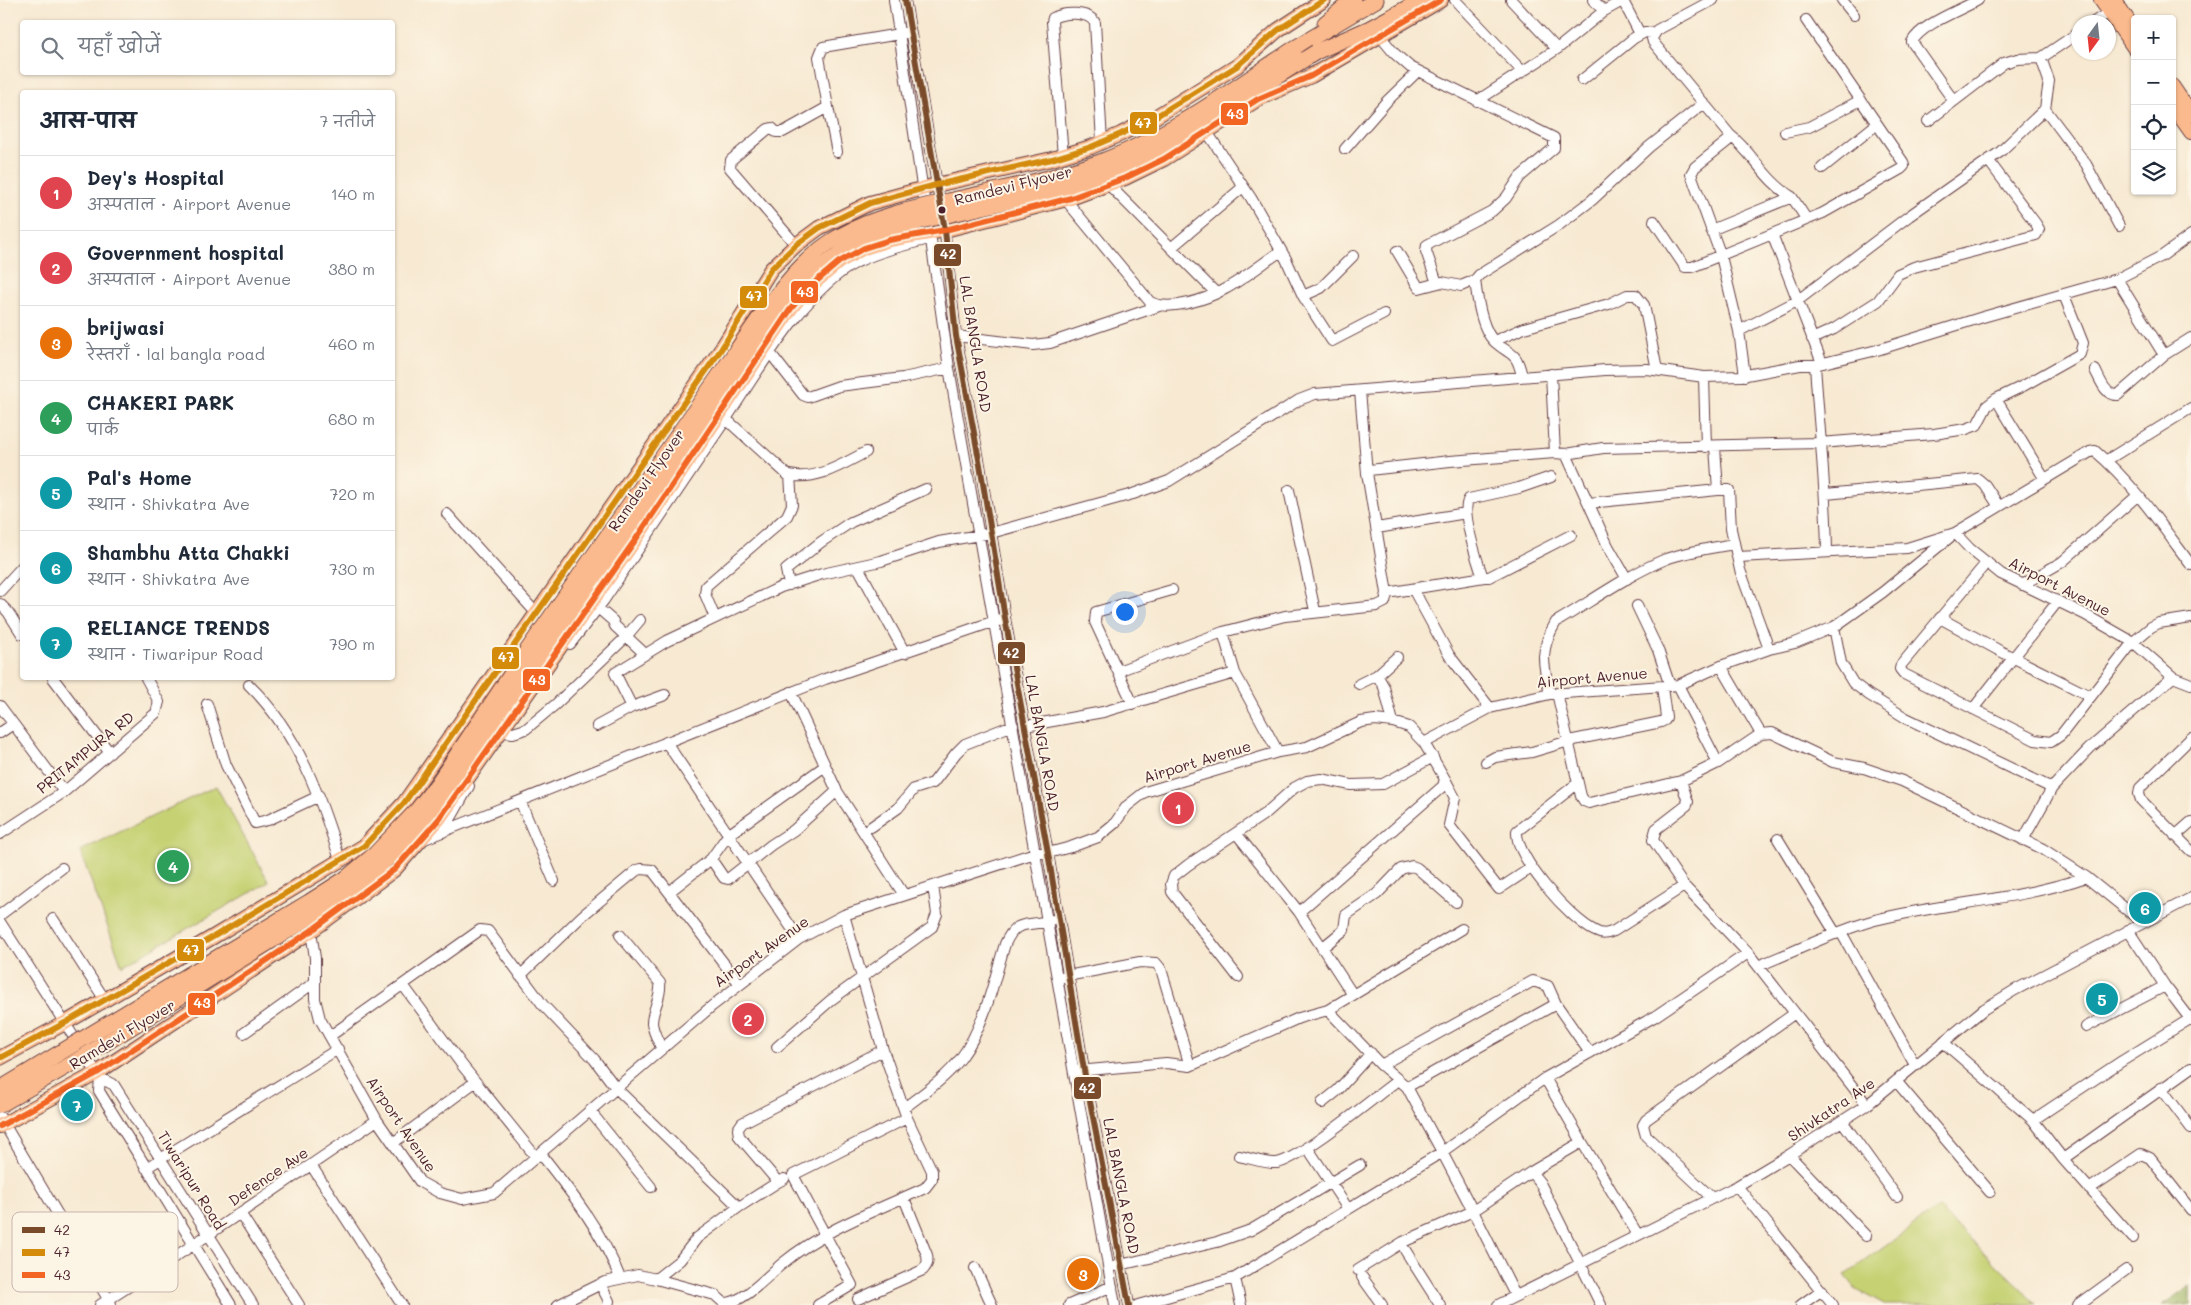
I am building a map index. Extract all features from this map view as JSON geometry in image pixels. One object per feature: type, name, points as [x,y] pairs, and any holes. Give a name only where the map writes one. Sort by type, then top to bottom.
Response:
[{"type":"highway","points":[[1295,48],[1353,0]]},
{"type":"highway","name":"Ramdevi Flyover","points":[[0,1089],[310,902],[345,879],[375,854],[438,783],[524,654],[762,314],[800,267],[823,247],[850,231],[889,216],[1048,179],[1101,162],[1137,146],[1173,126],[1295,48],[1376,0]]},
{"type":"highway","name":"Ramdevi Flyover","points":[[0,1105],[73,1064],[302,922],[354,888],[412,837],[458,780],[778,314],[815,272],[852,245],[893,229],[1066,188],[1110,173],[1182,137],[1316,52],[1404,0]]},
{"type":"highway","points":[[1316,52],[1370,28],[1422,0]]},
{"type":"main road","points":[[0,1058],[105,1000],[364,846],[404,803],[720,351],[771,269],[796,245],[819,228],[870,203],[936,185],[1023,167],[1063,156],[1102,142],[1155,117],[1237,66],[1278,30],[1324,0]]},
{"type":"main road","points":[[1,1122],[98,1076],[311,931],[395,869],[439,819],[636,539],[806,290],[839,262],[864,248],[889,240],[930,235],[1065,199],[1109,185],[1164,159],[1258,99],[1311,76],[1442,0]]},
{"type":"main road","points":[[2101,0],[2112,6],[2131,27]]},
{"type":"main road","points":[[2112,6],[2131,42]]},
{"type":"main road","points":[[2176,92],[2191,114]]},
{"type":"main road","points":[[2176,111],[2191,132]]},
{"type":"street","points":[[894,1],[906,0]]},
{"type":"street","name":"LAL BANGLA ROAD","points":[[906,0],[945,230],[956,336],[991,533],[1013,725],[1058,978],[1096,1133],[1130,1305]]},
{"type":"street","points":[[1455,0],[1522,70]]},
{"type":"street","points":[[1512,0],[1556,49]]},
{"type":"street","points":[[1593,0],[1604,11]]},
{"type":"street","points":[[1477,101],[1556,49],[1604,11],[1623,0],[1640,34]]},
{"type":"street","points":[[1582,80],[1640,34],[1654,33],[1713,0]]},
{"type":"street","points":[[1842,0],[1854,15]]},
{"type":"street","points":[[1953,100],[1912,42],[1914,37],[1936,21],[1978,0]]},
{"type":"street","name":"LAL BANGLA ROAD","points":[[894,1],[949,368],[979,535],[1024,726],[1048,853],[1068,976],[1086,1135],[1115,1305]]},
{"type":"street","points":[[2102,15],[2112,6]]},
{"type":"street","points":[[1063,156],[1052,22],[1053,18],[1059,14],[1085,15],[1092,18],[1095,23],[1102,142]]},
{"type":"street","points":[[1654,221],[1686,267],[1692,267],[1824,213],[1904,166],[1806,20]]},
{"type":"street","points":[[837,152],[819,57],[823,47],[911,32]]},
{"type":"street","points":[[1654,33],[1653,42],[1761,171],[1779,190],[1792,197],[1806,220]]},
{"type":"street","points":[[1380,36],[1394,53],[1418,71],[1554,138],[1554,148],[1520,177],[1506,198],[1492,211],[1427,245],[1426,250],[1437,283]]},
{"type":"street","points":[[1928,121],[1953,100],[2004,63],[2017,59],[2041,58],[2071,38]]},
{"type":"street","points":[[1739,331],[1797,301],[1909,216],[1988,160],[2045,109],[2049,81],[2041,58]]},
{"type":"street","points":[[1345,149],[1387,100],[1418,71]]},
{"type":"street","points":[[1785,132],[1809,127],[1861,100]]},
{"type":"street","points":[[1397,251],[1419,288],[1437,283],[1461,286],[1475,280],[1479,275],[1559,224],[1592,200],[1650,147],[1704,103]]},
{"type":"street","points":[[796,245],[729,165],[731,160],[768,129],[772,128],[776,132],[783,132],[828,107]]},
{"type":"street","points":[[2045,109],[2086,164],[2119,226]]},
{"type":"street","points":[[910,113],[924,112]]},
{"type":"street","points":[[1822,168],[1877,124]]},
{"type":"street","points":[[1207,132],[1243,187],[1281,251],[1302,296],[1332,341],[1384,314]]},
{"type":"street","points":[[1730,135],[1729,140],[1695,167],[1691,174],[1721,256],[1739,331],[1745,376]]},
{"type":"street","points":[[1812,339],[1834,329],[1878,301],[1898,274],[1914,267],[2036,236],[2039,229],[2036,224],[1988,160]]},
{"type":"street","points":[[1109,185],[1216,293]]},
{"type":"street","points":[[1172,248],[1243,187]]},
{"type":"street","points":[[1711,230],[1792,197]]},
{"type":"street","points":[[1065,199],[1150,302],[1159,306]]},
{"type":"street","points":[[1772,234],[1812,339],[1818,364],[1820,443],[1826,494],[1827,551]]},
{"type":"street","points":[[442,832],[504,732],[598,608],[804,308],[822,289],[856,263],[882,251],[930,235]]},
{"type":"street","points":[[632,707],[616,673],[645,654],[715,618],[789,585],[822,574],[858,567],[939,542],[991,533],[1133,494],[1169,481],[1299,400],[1315,394],[1605,370],[1657,370],[1704,378],[1745,376],[1800,365],[1818,364],[1877,350],[1983,317],[2117,279],[2146,266],[2191,235]]},
{"type":"street","points":[[956,336],[1033,345],[1050,343],[1159,306],[1185,303],[1216,293],[1225,289],[1281,251]]},
{"type":"street","points":[[1302,296],[1322,288],[1353,256]]},
{"type":"street","points":[[2117,279],[2164,355]]},
{"type":"street","points":[[1475,280],[1478,310],[1494,341],[1515,355],[1522,376]]},
{"type":"street","points":[[1494,341],[1524,328],[1609,304],[1627,295],[1636,295],[1644,305],[1657,370]]},
{"type":"street","points":[[1367,472],[1373,469],[1450,461],[1566,454],[1603,448],[1820,443],[1934,434],[1966,429],[1977,425],[1987,406],[1996,399],[2025,386],[2080,354],[2083,343],[2064,295]]},
{"type":"street","points":[[2095,370],[2108,392],[2114,396],[2118,395],[2164,355],[2191,338]]},
{"type":"street","points":[[771,354],[803,394],[808,397],[839,386],[903,378],[949,368]]},
{"type":"street","points":[[1551,374],[1555,454]]},
{"type":"street","points":[[1704,378],[1711,447],[1718,490]]},
{"type":"street","points":[[1118,671],[1223,632],[1285,616],[1315,611],[1377,606],[1385,602],[1387,593],[1367,472],[1360,390]]},
{"type":"street","points":[[1996,399],[2044,478]]},
{"type":"street","points":[[2107,460],[2191,408]]},
{"type":"street","points":[[726,419],[783,471],[798,477],[818,475],[833,470],[866,452]]},
{"type":"street","points":[[1738,557],[1907,548],[1955,533],[2044,478],[2095,451],[2107,460],[2191,565]]},
{"type":"street","points":[[1566,454],[1608,546],[1627,579]]},
{"type":"street","points":[[715,618],[705,594],[706,586],[787,516],[792,505],[790,475]]},
{"type":"street","points":[[1484,578],[1472,541],[1466,513],[1466,506],[1470,499],[1519,488],[1552,478]]},
{"type":"street","points":[[1826,494],[1978,479],[1985,484],[1998,505]]},
{"type":"street","points":[[789,585],[786,570],[821,542],[851,522],[926,490]]},
{"type":"street","points":[[1289,490],[1315,611]]},
{"type":"street","points":[[1589,503],[1718,490],[1731,492],[1731,529],[1740,570],[1769,650]]},
{"type":"street","points":[[2022,584],[2062,562],[2137,496]]},
{"type":"street","points":[[1376,528],[1466,513]]},
{"type":"street","points":[[447,514],[537,614]]},
{"type":"street","name":"Airport Avenue","points":[[311,931],[314,951],[315,999],[320,1019],[349,1072],[377,1120],[420,1182],[440,1193],[462,1198],[494,1193],[739,983],[799,939],[844,915],[1035,853],[1048,853],[1083,844],[1098,836],[1115,823],[1127,806],[1145,792],[1278,752],[1308,747],[1360,722],[1375,720],[1393,722],[1409,727],[1424,743],[1490,708],[1554,693],[1670,686],[1721,666],[1795,643],[1834,627],[1883,592],[1955,533],[2001,574],[2058,601],[2133,642],[2173,677],[2191,684]]},
{"type":"street","points":[[1387,593],[1484,578],[1571,535]]},
{"type":"street","points":[[1734,544],[1674,556],[1627,579],[1556,622],[1551,630],[1543,657],[1569,741],[1581,796],[1584,801],[1589,803],[1681,782],[1718,762],[1761,734],[1772,733],[1832,762],[1864,768],[1902,781],[2043,849],[2086,877],[2142,922]]},
{"type":"street","points":[[1987,562],[1901,665],[1900,669],[1904,674],[2035,740],[2051,742],[2061,735],[2133,642],[2151,627],[2159,623],[2191,618]]},
{"type":"street","points":[[858,567],[905,653]]},
{"type":"street","points":[[0,591],[20,569]]},
{"type":"street","points":[[1413,589],[1450,655],[1490,708]]},
{"type":"street","points":[[1133,704],[1095,622],[1096,612],[1172,590]]},
{"type":"street","points":[[1973,709],[2058,601]]},
{"type":"street","points":[[0,604],[8,612],[20,631]]},
{"type":"street","points":[[1638,606],[1658,650],[1670,686],[1718,762]]},
{"type":"street","points":[[598,608],[645,654]]},
{"type":"street","points":[[1940,618],[2090,696]]},
{"type":"street","points":[[504,732],[514,733],[526,729],[556,704],[627,636],[640,620]]},
{"type":"street","points":[[420,840],[824,679],[1000,620]]},
{"type":"street","points":[[1834,627],[1841,663],[1853,683],[1869,695],[1906,718],[2052,788]]},
{"type":"street","points":[[1223,632],[1235,673],[1278,752]]},
{"type":"street","points":[[1359,684],[1377,676],[1397,657]]},
{"type":"street","points":[[1721,666],[1761,734]]},
{"type":"street","points":[[1024,726],[1103,712],[1235,673]]},
{"type":"street","points":[[1377,676],[1384,687],[1393,722]]},
{"type":"street","points":[[2022,840],[2052,788],[2090,748],[2173,677]]},
{"type":"street","points":[[55,680],[110,753]]},
{"type":"street","name":"PRITAMPURA RD","points":[[0,834],[64,792],[156,713],[159,702],[147,680]]},
{"type":"street","points":[[249,685],[267,702],[298,752],[319,796],[340,860]]},
{"type":"street","points":[[1486,762],[1495,757],[1532,752],[1569,741],[1665,720],[1670,686]]},
{"type":"street","points":[[791,692],[838,791],[904,895]]},
{"type":"street","points":[[597,726],[632,707],[665,695]]},
{"type":"street","points":[[207,704],[226,765],[255,823],[268,820],[319,796]]},
{"type":"street","points":[[0,706],[64,792]]},
{"type":"street","points":[[0,733],[13,724]]},
{"type":"street","points":[[871,827],[898,808],[914,790],[933,783],[956,753],[966,744],[1013,725]]},
{"type":"street","points":[[2191,738],[2140,788],[2139,794],[2140,800],[2191,851]]},
{"type":"street","points":[[666,742],[799,939]]},
{"type":"street","points":[[1424,743],[1456,798],[1449,825],[1499,889],[1531,868]]},
{"type":"street","points":[[1238,977],[1172,892],[1171,884],[1174,876],[1266,813],[1294,788],[1307,781],[1327,779],[1351,785],[1383,784],[1433,757]]},
{"type":"street","points":[[669,892],[710,859],[728,835],[825,766]]},
{"type":"street","points":[[1299,912],[1443,786],[1445,779]]},
{"type":"street","points":[[1681,782],[1688,802],[1687,805],[1660,825],[1653,835],[1653,840],[1684,886],[1748,953],[1867,1106]]},
{"type":"street","points":[[1578,783],[1517,831],[1517,841],[1531,868],[1556,899],[1595,932],[1606,934],[1614,931],[1684,886]]},
{"type":"street","points":[[710,859],[726,879],[748,865],[771,845],[794,830],[838,791]]},
{"type":"street","points":[[520,801],[554,881]]},
{"type":"street","points":[[2176,836],[2191,822]]},
{"type":"street","points":[[1236,833],[1299,912],[1352,995]]},
{"type":"street","points":[[1778,839],[1839,933],[1915,1065]]},
{"type":"street","points":[[1322,948],[1344,930],[1346,915],[1377,894],[1402,869],[1409,867],[1417,868],[1456,902]]},
{"type":"street","points":[[0,915],[62,868]]},
{"type":"street","points":[[520,976],[582,916],[637,870],[642,869],[652,870],[739,983]]},
{"type":"street","points":[[1758,966],[1873,921],[2044,891],[2086,877]]},
{"type":"street","points":[[777,1047],[831,1000],[932,927],[937,914],[933,886]]},
{"type":"street","name":"Shivkatra Ave","points":[[1498,1305],[1737,1186],[1867,1106],[1984,1009],[2015,990],[2191,898]]},
{"type":"street","points":[[558,1305],[600,1284],[638,1275],[715,1295],[724,1303],[736,1302],[784,1261],[824,1235],[925,1188],[932,1179],[932,1171],[906,1113],[883,1050],[844,915]]},
{"type":"street","points":[[656,1279],[680,1260],[696,1238],[739,1207],[778,1182],[906,1113],[960,1058],[978,1030],[1005,944],[1011,931],[1016,926],[1047,922],[1059,918]]},
{"type":"street","points":[[53,919],[105,1000]]},
{"type":"street","name":"Tiwaripur Road","points":[[0,922],[98,1076],[114,1085],[253,1305]]},
{"type":"street","points":[[1080,1071],[1166,1062],[1190,1066],[1299,1018],[1328,1010],[1462,929]]},
{"type":"street","points":[[330,1036],[480,930],[484,930],[490,933],[543,1006],[594,1058],[616,1088],[739,1207]]},
{"type":"street","points":[[2033,1120],[2122,1061],[2191,1020],[2165,986],[2128,930]]},
{"type":"street","points":[[620,935],[660,984],[661,990],[652,1021],[654,1033],[662,1049]]},
{"type":"street","points":[[1138,1305],[1234,1278],[1442,1152],[1545,1078],[1654,1018],[1748,953]]},
{"type":"street","points":[[1058,978],[1140,962],[1156,963],[1161,969],[1190,1066]]},
{"type":"street","points":[[244,1033],[314,982]]},
{"type":"street","points":[[1381,1065],[1533,982],[1548,986],[1556,1004],[1590,1053]]},
{"type":"street","points":[[403,985],[475,1082],[573,1194],[599,1234],[620,1278]]},
{"type":"street","points":[[2086,1026],[2165,986]]},
{"type":"street","points":[[1408,1087],[1556,1004]]},
{"type":"street","points":[[1328,1010],[1381,1065],[1408,1087],[1515,1296]]},
{"type":"street","points":[[1712,1198],[1646,1136],[1643,1125],[1646,1120],[1795,1013]]},
{"type":"street","points":[[1942,1042],[2033,1120],[2063,1159],[2134,1238]]},
{"type":"street","points":[[146,1168],[338,1049]]},
{"type":"street","points":[[778,1182],[739,1136],[738,1129],[742,1123],[883,1050]]},
{"type":"street","points":[[1322,1103],[1337,1091],[1371,1053]]},
{"type":"street","points":[[2063,1159],[2191,1068]]},
{"type":"street","points":[[98,1076],[99,1091],[173,1212]]},
{"type":"street","points":[[1545,1078],[1638,1235]]},
{"type":"street","points":[[1239,1156],[1274,1163],[1281,1162],[1307,1147],[1398,1080]]},
{"type":"street","points":[[393,1143],[475,1082]]},
{"type":"street","points":[[1896,1082],[1990,1192]]},
{"type":"street","points":[[2161,1088],[2191,1128]]},
{"type":"street","points":[[590,1111],[651,1187]]},
{"type":"street","name":"Defence Ave","points":[[178,1255],[377,1120]]},
{"type":"street","points":[[1842,1121],[1897,1197]]},
{"type":"street","points":[[1,1122],[53,1212]]},
{"type":"street","points":[[1086,1135],[1096,1133]]},
{"type":"street","points":[[1382,1305],[1360,1274],[1403,1242],[1473,1211],[1531,1172],[1582,1142]]},
{"type":"street","points":[[1307,1147],[1348,1209]]},
{"type":"street","points":[[2089,1189],[2142,1154],[2150,1158],[2191,1210]]},
{"type":"street","points":[[1789,1155],[1866,1236]]},
{"type":"street","points":[[311,1165],[402,1305]]},
{"type":"street","points":[[1109,1267],[1217,1242],[1251,1230],[1360,1165]]},
{"type":"street","points":[[1531,1172],[1540,1183],[1601,1305]]},
{"type":"street","points":[[793,1174],[852,1285],[859,1302],[923,1270],[927,1266],[927,1255],[904,1198]]},
{"type":"street","points":[[1737,1186],[1833,1305]]},
{"type":"street","points":[[240,1213],[300,1305]]},
{"type":"street","points":[[178,1220],[231,1305]]},
{"type":"street","points":[[1405,1250],[1440,1305]]},
{"type":"street","points":[[975,1268],[992,1305]]},
{"type":"street","points":[[2078,1305],[2126,1270]]},
{"type":"street","points":[[1234,1278],[1241,1305]]},
{"type":"street","points":[[600,1284],[609,1301],[608,1305]]},
{"type":"street","points":[[818,1305],[852,1285]]},
{"type":"street","points":[[1068,1305],[1112,1286]]},
{"type":"street","points":[[1801,1305],[1822,1290]]},
{"type":"street","points":[[100,1292],[106,1303]]},
{"type":"street","name":"Defence Ave","points":[[106,1303],[122,1292]]},
{"type":"green space","points":[[216,786],[269,882],[122,966],[80,851]]},
{"type":"green space","points":[[1938,1208],[2037,1304],[1884,1305],[1857,1290],[1845,1275]]},
{"type":"green space","points":[[2191,1285],[2191,1305],[2162,1305]]},
{"type":"transit line","name":"42","points":[[905,0],[945,230],[956,336],[1048,853],[1084,1070],[1129,1305]]},
{"type":"transit line","name":"47","points":[[0,1058],[65,1023],[213,937],[364,846],[404,803],[720,351],[771,269],[796,245],[819,228],[870,203],[936,185],[1052,159],[1091,147],[1121,134],[1155,117],[1237,66],[1278,30],[1324,0]]},
{"type":"transit line","name":"43","points":[[0,1126],[97,1073],[311,931],[395,869],[439,819],[636,539],[790,310],[806,290],[839,262],[864,248],[889,240],[945,230],[1071,198],[1125,178],[1164,159],[1258,99],[1311,76],[1441,0]]},
{"type":"place","name":"Dey's Hospital","points":[[1178,808]]},
{"type":"place","name":"CHAKERI PARK","points":[[173,866]]},
{"type":"place","name":"Shambhu Atta Chakki","points":[[2145,908]]},
{"type":"place","name":"Pal's Home","points":[[2102,999]]},
{"type":"place","name":"Government hospital","points":[[748,1019]]},
{"type":"place","name":"RELIANCE TRENDS","points":[[77,1105]]},
{"type":"place","name":"brijwasi","points":[[1083,1274]]}]
